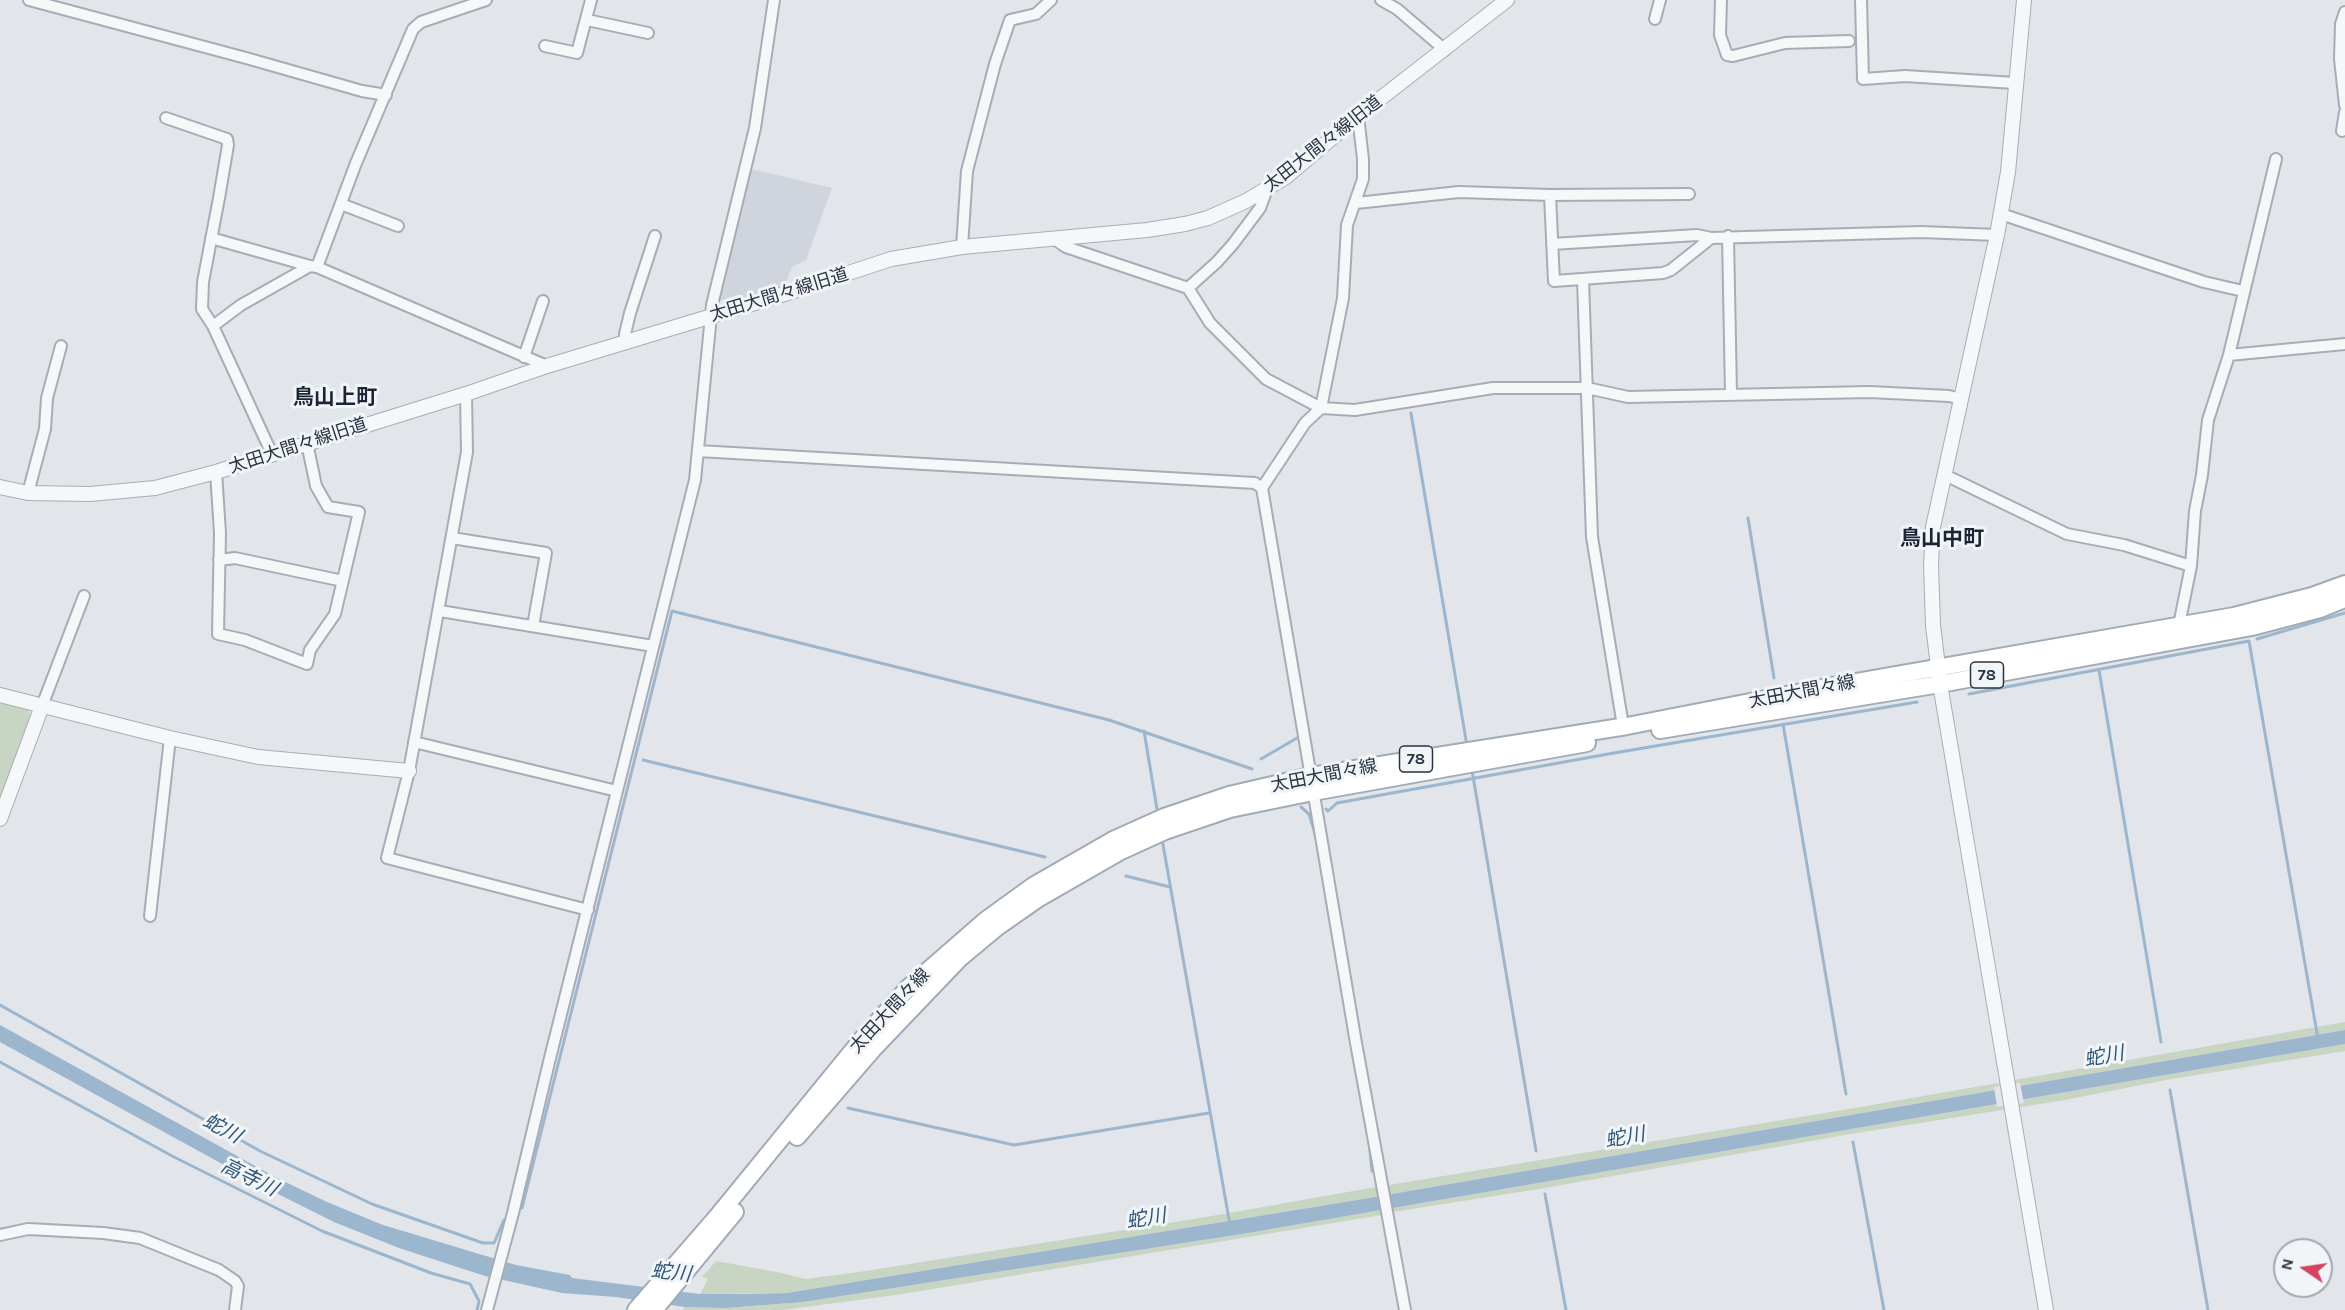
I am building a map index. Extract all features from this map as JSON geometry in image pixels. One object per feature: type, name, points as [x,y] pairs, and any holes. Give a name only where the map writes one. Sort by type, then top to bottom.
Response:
[{"type":"main road","name":"太田大間々線","points":[[1312,784],[1625,736],[1939,676],[2179,625],[2234,616],[2312,596],[2345,584]]},
{"type":"main road","name":"太田大間々線","points":[[636,1310],[673,1277],[788,1148],[873,1047],[928,990],[996,928],[1081,873],[1165,831],[1312,784],[1623,726],[2252,627],[2320,609],[2345,599]]},
{"type":"main road","name":"太田大間々線","points":[[654,1310],[673,1277]]},
{"type":"street","points":[[28,0],[362,91],[386,95]]},
{"type":"street","points":[[68,12],[70,0]]},
{"type":"street","points":[[213,327],[242,305],[314,266],[413,29],[421,22],[486,0]]},
{"type":"street","points":[[545,46],[577,54],[591,0]]},
{"type":"street","points":[[488,1310],[695,480],[711,316],[754,128],[774,0]]},
{"type":"street","points":[[962,247],[967,171],[995,64],[1010,20],[1036,14],[1051,0]]},
{"type":"street","points":[[1381,0],[1397,9],[1445,50]]},
{"type":"street","name":"太田大間々線旧道","points":[[0,487],[28,493],[90,494],[155,488],[216,472],[891,259],[962,247],[1054,240],[1185,224],[1230,209],[1268,189],[1507,0]]},
{"type":"street","points":[[1655,19],[1660,0]]},
{"type":"street","points":[[1721,0],[1720,35],[1727,55],[1733,56],[1785,44],[1849,41]]},
{"type":"street","points":[[1860,0],[1863,79],[1905,76],[2015,83]]},
{"type":"street","points":[[2024,0],[2015,83],[2012,146],[2001,213],[1933,527],[1931,565],[1933,625],[1939,676],[2046,1310]]},
{"type":"street","points":[[2345,12],[2341,24],[2340,58],[2345,105]]},
{"type":"street","points":[[586,20],[648,33]]},
{"type":"street","points":[[2342,131],[2345,112]]},
{"type":"street","points":[[1358,116],[1363,179],[1347,225],[1343,297],[1321,408],[1305,423],[1262,488],[1405,1310]]},
{"type":"street","points":[[166,118],[227,139],[226,156],[203,282],[202,309],[213,327],[272,454]]},
{"type":"street","points":[[2179,625],[2191,566],[2195,511],[2202,476],[2208,420],[2229,355],[2276,159]]},
{"type":"street","points":[[1188,288],[1233,244],[1260,208],[1268,189]]},
{"type":"street","points":[[1356,203],[1459,192],[1550,195],[1689,194]]},
{"type":"street","points":[[1550,195],[1554,281],[1663,273],[1671,270],[1711,238]]},
{"type":"street","points":[[341,204],[398,226]]},
{"type":"street","points":[[2001,213],[2204,282],[2243,291]]},
{"type":"street","points":[[1552,244],[1697,235],[1711,238],[1921,232],[1997,235]]},
{"type":"street","points":[[625,343],[630,313],[655,236]]},
{"type":"street","points":[[1728,236],[1731,394]]},
{"type":"street","points":[[211,238],[314,266],[547,366]]},
{"type":"street","points":[[1054,240],[1066,247],[1188,288],[1210,323],[1266,379],[1321,408],[1355,410],[1493,388],[1587,388],[1628,397],[1870,392],[1949,396],[1961,399]]},
{"type":"street","points":[[1583,280],[1592,537],[1623,726]]},
{"type":"street","points":[[524,357],[543,301]]},
{"type":"street","points":[[2229,355],[2345,344]]},
{"type":"street","points":[[28,493],[45,429],[47,398],[62,346]]},
{"type":"street","points":[[466,394],[467,452],[440,611],[409,771],[387,858],[588,910]]},
{"type":"street","points":[[216,472],[219,560],[218,634],[245,640],[306,664],[310,650],[335,614],[358,512],[328,507],[316,486],[307,443]]},
{"type":"street","points":[[698,451],[1255,483],[1262,488]]},
{"type":"street","points":[[1945,475],[2067,534],[2124,545],[2191,566]]},
{"type":"street","points":[[452,538],[546,553],[533,626]]},
{"type":"street","points":[[219,560],[235,558],[344,581]]},
{"type":"street","points":[[0,819],[84,596]]},
{"type":"street","points":[[440,611],[652,646]]},
{"type":"street","points":[[0,695],[170,738],[258,757],[409,771]]},
{"type":"street","points":[[150,916],[170,738]]},
{"type":"street","points":[[414,742],[617,790]]},
{"type":"street","points":[[0,1235],[28,1229],[103,1233],[140,1238],[219,1270],[235,1281],[238,1286],[235,1310]]},
{"type":"shaded area","points":[[751,169],[832,188],[806,260],[792,267],[785,285],[731,302],[719,299]]},
{"type":"green space","points":[[0,703],[28,709],[31,716],[0,800]]},
{"type":"green space","points":[[2345,1022],[2345,1030],[1351,1201],[787,1293],[700,1294],[708,1279],[702,1277],[716,1261],[805,1279],[859,1272],[1206,1217],[1376,1187],[1378,1189],[1389,1185],[1855,1108]]},
{"type":"green space","points":[[2345,1044],[2345,1051],[2166,1080],[2065,1100],[1845,1135],[1539,1189],[1393,1212],[1392,1210],[1382,1212],[1382,1215],[896,1295],[783,1310],[683,1310],[684,1307],[726,1308],[803,1302],[1242,1234]]},
{"type":"water","points":[[0,1025],[277,1178],[383,1225],[516,1265],[570,1275],[572,1278],[700,1294],[787,1293],[1351,1201],[2345,1030],[2345,1044],[1242,1234],[803,1302],[726,1308],[684,1307],[616,1297],[562,1293],[485,1276],[399,1248],[334,1222],[266,1188],[0,1042]]},
{"type":"pier","points":[[2020,1083],[2024,1103],[1997,1107],[1994,1087]]},
{"type":"waterway","points":[[1411,413],[1467,746]]},
{"type":"waterway","points":[[1748,518],[1774,678]]},
{"type":"waterway","points":[[522,1208],[672,611],[1109,720],[1252,769]]},
{"type":"waterway","points":[[2257,639],[2345,613]]},
{"type":"waterway","points":[[1969,694],[2249,641],[2318,1039]]},
{"type":"waterway","points":[[2099,670],[2161,1042]]},
{"type":"waterway","points":[[1326,809],[1328,811],[1337,803],[1917,702]]},
{"type":"waterway","points":[[1783,724],[1846,1094]]},
{"type":"waterway","points":[[1144,731],[1158,815]]},
{"type":"waterway","points":[[1261,759],[1297,738]]},
{"type":"waterway","points":[[643,760],[1045,857]]},
{"type":"waterway","points":[[1472,770],[1536,1151]]},
{"type":"waterway","points":[[1301,807],[1309,814],[1317,840]]},
{"type":"waterway","points":[[1162,839],[1230,1225]]},
{"type":"waterway","points":[[1126,876],[1170,887]]},
{"type":"waterway","name":"蛇川","points":[[0,1005],[260,1151],[372,1204],[483,1243],[494,1243],[504,1220]]},
{"type":"waterway","name":"高寺川","points":[[0,1062],[174,1157],[322,1231],[431,1273],[470,1284],[479,1301],[477,1310]]},
{"type":"waterway","points":[[2170,1090],[2208,1310]]},
{"type":"waterway","points":[[848,1108],[1014,1145],[1209,1113]]},
{"type":"waterway","points":[[1369,1141],[1372,1171]]},
{"type":"waterway","points":[[1853,1142],[1884,1310]]},
{"type":"waterway","points":[[1545,1194],[1566,1310]]},
{"type":"district","name":"鳥山上町","points":[[335,398]]},
{"type":"district","name":"鳥山中町","points":[[1942,539]]}]
